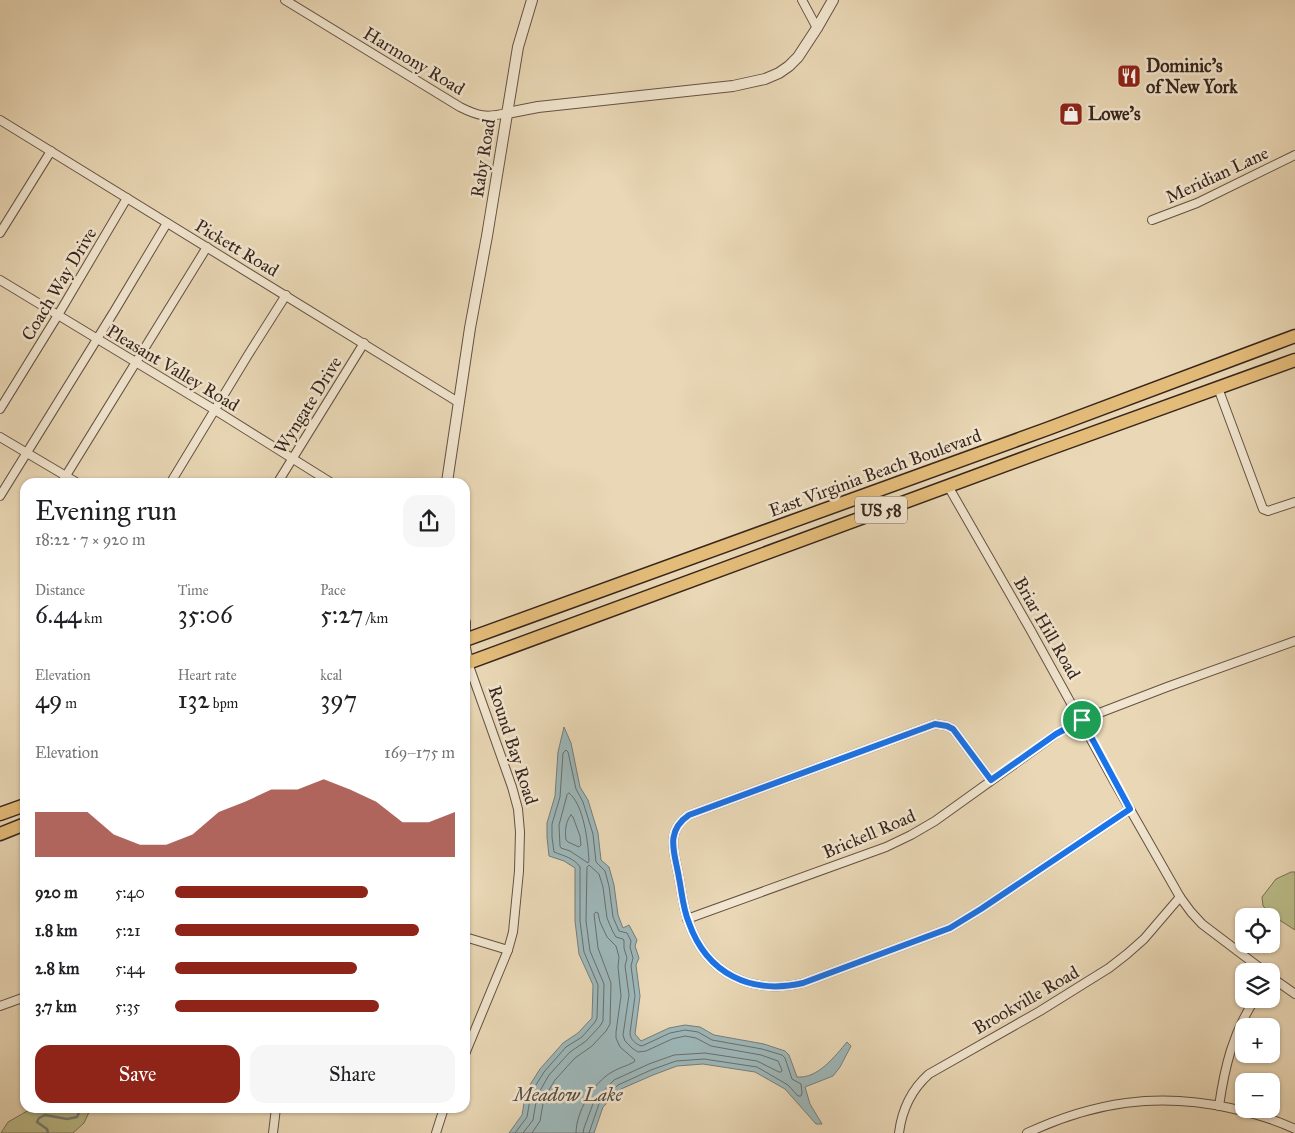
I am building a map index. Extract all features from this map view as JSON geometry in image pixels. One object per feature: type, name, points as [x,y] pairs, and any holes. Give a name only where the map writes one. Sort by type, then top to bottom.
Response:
[{"type":"main road","points":[[1246,354],[1295,326]]},
{"type":"main road","name":"East Virginia Beach Boulevard","points":[[470,638],[1038,432],[1295,336]]},
{"type":"main road","name":"East Virginia Beach Boulevard","points":[[470,663],[1295,360]]},
{"type":"main road","points":[[0,814],[20,807]]},
{"type":"main road","points":[[0,834],[20,826]]},
{"type":"street","name":"Harmony Road","points":[[285,0],[460,107],[483,116],[506,114]]},
{"type":"street","points":[[506,114],[518,48],[532,0]]},
{"type":"street","points":[[802,0],[817,28]]},
{"type":"street","name":"Raby Road","points":[[448,478],[458,402],[506,114],[538,107],[733,86],[758,81],[779,73],[798,57],[833,0]]},
{"type":"street","name":"Pickett Road","points":[[0,120],[458,402]]},
{"type":"street","points":[[0,233],[51,151]]},
{"type":"street","name":"Meridian Lane","points":[[1152,220],[1198,203],[1295,155]]},
{"type":"street","name":"Coach Way Drive","points":[[0,409],[127,198]]},
{"type":"street","points":[[0,496],[168,223]]},
{"type":"street","points":[[65,478],[207,247]]},
{"type":"street","name":"Pleasant Valley Road","points":[[0,280],[324,478]]},
{"type":"street","points":[[173,478],[286,295]]},
{"type":"street","name":"Wyngate Drive","points":[[281,478],[364,343]]},
{"type":"street","points":[[1218,388],[1263,509],[1268,511],[1295,502]]},
{"type":"street","points":[[0,437],[63,478]]},
{"type":"street","name":"Briar Hill Road","points":[[948,486],[1082,720],[1180,897],[1202,924],[1253,963]]},
{"type":"street","name":"Brickell Road","points":[[687,919],[886,847],[911,835],[935,822],[1056,734],[1082,720],[1167,687],[1295,642]]},
{"type":"street","name":"Round Bay Road","points":[[470,672],[506,766],[518,809],[520,832],[519,871],[513,932],[508,950],[470,1042]]},
{"type":"street","points":[[991,780],[953,729],[935,724],[689,815],[677,826],[673,839],[687,919],[696,939],[712,962],[730,975],[748,983],[764,986],[789,986],[803,983],[950,928],[1130,809]]},
{"type":"street","name":"Brookville Road","points":[[900,1133],[901,1123],[910,1098],[929,1074],[1110,968],[1144,939],[1180,897]]},
{"type":"street","points":[[470,939],[508,950]]},
{"type":"street","points":[[1280,983],[1295,994]]},
{"type":"street","points":[[0,1006],[20,999]]},
{"type":"street","points":[[1219,1106],[1224,1076],[1234,1039],[1250,1008]]},
{"type":"street","points":[[1027,1133],[1070,1115],[1100,1107],[1125,1102],[1171,1100],[1219,1106],[1268,1118],[1295,1129]]},
{"type":"street","points":[[273,1133],[275,1113]]},
{"type":"street","points":[[436,1133],[442,1113]]},
{"type":"green space","points":[[1295,872],[1295,930],[1280,920],[1280,908],[1265,908],[1263,906],[1262,897],[1276,879]]},
{"type":"green space","points":[[24,1113],[89,1113],[84,1123],[73,1133],[1,1133],[8,1122]]},
{"type":"water","name":"Meadow Lake","points":[[564,727],[571,743],[580,787],[588,800],[598,833],[601,860],[609,867],[614,885],[618,915],[623,928],[629,925],[637,940],[635,946],[639,958],[636,965],[640,996],[635,1034],[641,1041],[669,1028],[685,1025],[700,1027],[714,1035],[764,1044],[785,1051],[789,1055],[797,1077],[805,1077],[825,1066],[847,1042],[851,1046],[833,1076],[805,1087],[810,1104],[822,1124],[816,1124],[785,1089],[755,1072],[703,1064],[677,1066],[621,1089],[603,1107],[594,1133],[509,1133],[522,1115],[526,1091],[540,1069],[563,1043],[578,1033],[592,1018],[593,985],[579,954],[575,921],[575,868],[564,861],[549,856],[547,837],[547,823],[555,796],[558,752]]},
{"type":"waterway","points":[[48,1133],[47,1129],[37,1122],[39,1118],[45,1115],[67,1119],[77,1117],[79,1113]]},
{"type":"place","name":"Dominic's of New York","points":[[1129,76]]},
{"type":"place","name":"Lowe's","points":[[1071,114]]},
{"type":"route","points":[[1082,720],[1130,809],[950,928],[803,983],[775,987],[748,983],[724,972],[712,962],[696,939],[687,919],[673,839],[677,826],[689,815],[935,724],[947,726],[957,733],[991,780],[1056,734],[1082,720]]}]
